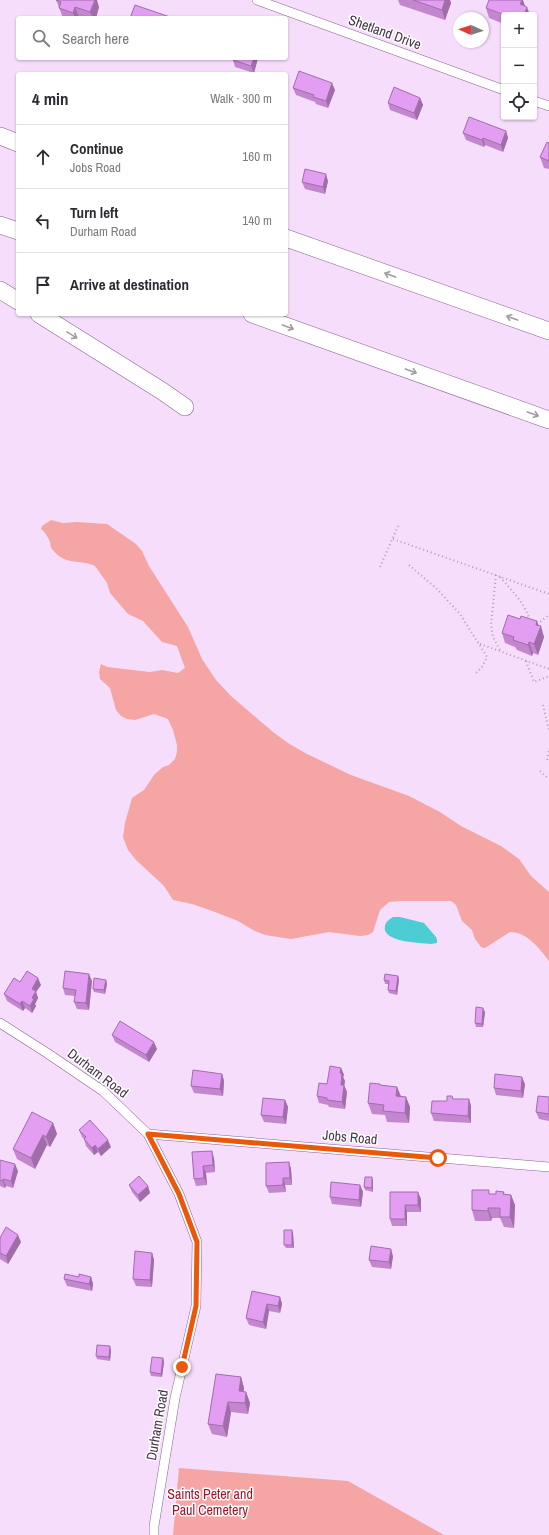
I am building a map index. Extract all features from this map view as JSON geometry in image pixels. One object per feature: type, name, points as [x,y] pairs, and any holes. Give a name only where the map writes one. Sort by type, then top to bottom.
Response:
[{"type":"highway","points":[[0,136],[16,142]]},
{"type":"highway","points":[[0,225],[16,230]]},
{"type":"highway","points":[[288,239],[549,331]]},
{"type":"highway","points":[[0,290],[16,300]]},
{"type":"highway","points":[[42,316],[149,382],[185,407]]},
{"type":"highway","points":[[258,316],[549,420]]},
{"type":"street","name":"Shetland Drive","points":[[257,0],[501,89]]},
{"type":"street","points":[[537,102],[549,106]]},
{"type":"street","name":"Durham Road","points":[[0,1024],[47,1053],[103,1091],[148,1134],[179,1194],[197,1242],[196,1306],[175,1398],[154,1526],[154,1535]]},
{"type":"street","name":"Jobs Road","points":[[148,1134],[549,1167]]},
{"type":"path","points":[[380,567],[399,524]]},
{"type":"path","points":[[393,539],[549,594]]},
{"type":"path","points":[[409,565],[437,589],[460,614],[479,644],[487,657],[482,667],[476,673]]},
{"type":"path","points":[[496,575],[491,625],[493,637],[501,652]]},
{"type":"path","points":[[499,576],[519,598],[528,614],[532,627],[549,615]]},
{"type":"path","points":[[479,644],[549,669]]},
{"type":"path","points":[[526,661],[534,682],[549,676]]},
{"type":"path","points":[[543,705],[548,716],[549,730]]},
{"type":"path","points":[[547,760],[549,750]]},
{"type":"path","points":[[540,771],[549,779]]},
{"type":"green space","points":[[51,520],[63,523],[77,522],[107,524],[136,544],[142,551],[149,566],[188,627],[202,659],[216,680],[231,696],[288,743],[307,754],[351,775],[409,796],[440,812],[461,826],[501,846],[519,859],[531,876],[549,892],[549,961],[532,942],[516,933],[510,932],[485,948],[481,947],[475,939],[472,930],[462,921],[456,905],[451,901],[389,902],[380,910],[373,932],[368,935],[360,936],[329,932],[291,939],[265,935],[238,921],[215,912],[192,904],[173,900],[164,886],[136,860],[128,850],[123,837],[132,798],[144,790],[154,775],[175,759],[177,745],[173,730],[168,719],[154,714],[135,720],[127,719],[121,716],[116,710],[110,688],[100,679],[99,672],[101,664],[107,667],[150,672],[162,670],[178,673],[185,668],[177,646],[162,642],[143,621],[128,614],[110,593],[107,583],[95,566],[68,560],[58,555],[52,549],[47,536],[41,529],[42,526]]},
{"type":"green space","name":"Saints Peter and Paul Cemetery","points":[[179,1468],[348,1481],[444,1535],[173,1535]]},
{"type":"shaded area","points":[[393,917],[400,917],[424,923],[436,937],[437,943],[431,944],[402,941],[389,935],[385,931],[385,926],[387,921]]},
{"type":"building","points":[[56,0],[95,0],[90,12],[75,7],[73,13],[59,8],[61,2]]},
{"type":"building","points":[[413,0],[445,0],[442,10]]},
{"type":"building","points":[[489,0],[522,0],[520,4],[527,7],[525,12],[501,12],[501,14],[486,8]]},
{"type":"building","points":[[135,5],[167,16],[131,16]]},
{"type":"building","points":[[233,60],[253,60],[251,66]]},
{"type":"building","points":[[299,71],[332,83],[326,101],[293,88]]},
{"type":"building","points":[[394,87],[420,98],[414,113],[388,103]]},
{"type":"building","points":[[469,117],[506,131],[501,145],[483,138],[482,140],[463,133]]},
{"type":"building","points":[[547,142],[549,143],[549,161],[540,157]]},
{"type":"building","points":[[305,169],[326,174],[323,187],[302,182]]},
{"type":"building","points":[[508,615],[520,619],[521,616],[537,621],[536,625],[541,626],[534,644],[529,642],[528,645],[513,640],[514,637],[502,633]]},
{"type":"building","points":[[27,971],[38,978],[32,989],[36,991],[30,1006],[22,1001],[20,1004],[4,994],[14,978],[20,982]]},
{"type":"building","points":[[65,971],[89,974],[86,1003],[74,1002],[76,990],[63,988]]},
{"type":"building","points":[[385,974],[398,976],[396,991],[388,990],[389,981],[384,980]]},
{"type":"building","points":[[94,978],[106,980],[104,990],[93,989]]},
{"type":"building","points":[[476,1007],[483,1008],[482,1024],[475,1023]]},
{"type":"building","points":[[120,1021],[154,1042],[146,1055],[112,1035]]},
{"type":"building","points":[[330,1066],[341,1068],[341,1085],[344,1085],[342,1102],[327,1100],[327,1098],[317,1096],[319,1083],[327,1084]]},
{"type":"building","points":[[193,1070],[222,1074],[220,1089],[191,1086]]},
{"type":"building","points":[[495,1074],[522,1077],[521,1091],[494,1088]]},
{"type":"building","points":[[370,1083],[397,1087],[396,1096],[406,1097],[405,1113],[383,1111],[384,1105],[368,1103]]},
{"type":"building","points":[[447,1096],[452,1096],[453,1099],[469,1099],[468,1116],[431,1113],[432,1101],[447,1101]]},
{"type":"building","points":[[538,1096],[549,1097],[549,1114],[536,1112]]},
{"type":"building","points":[[263,1098],[285,1100],[283,1117],[261,1115]]},
{"type":"building","points":[[32,1112],[53,1123],[46,1137],[43,1135],[31,1158],[13,1149]]},
{"type":"building","points":[[90,1120],[108,1140],[98,1149],[95,1145],[92,1148],[84,1139],[86,1137],[79,1130]]},
{"type":"building","points":[[212,1151],[213,1165],[203,1166],[204,1178],[194,1179],[192,1152]]},
{"type":"building","points":[[0,1160],[15,1164],[11,1181],[3,1179],[3,1181],[0,1180]]},
{"type":"building","points":[[289,1162],[290,1178],[283,1178],[283,1185],[266,1186],[266,1163]]},
{"type":"building","points":[[139,1176],[148,1186],[138,1195],[129,1185]]},
{"type":"building","points":[[365,1177],[372,1177],[372,1188],[364,1187]]},
{"type":"building","points":[[331,1182],[360,1185],[359,1200],[330,1197]]},
{"type":"building","points":[[472,1190],[489,1190],[489,1194],[496,1194],[496,1191],[511,1195],[510,1217],[500,1217],[500,1208],[488,1208],[488,1211],[472,1210]]},
{"type":"building","points":[[390,1192],[418,1192],[418,1205],[405,1205],[405,1219],[390,1219]]},
{"type":"building","points":[[6,1227],[18,1235],[6,1256],[0,1253],[0,1238]]},
{"type":"building","points":[[284,1230],[292,1230],[292,1245],[284,1245]]},
{"type":"building","points":[[371,1246],[391,1249],[389,1262],[369,1260]]},
{"type":"building","points":[[135,1251],[152,1253],[150,1280],[133,1279]]},
{"type":"building","points":[[65,1274],[79,1277],[79,1274],[91,1277],[89,1284],[64,1279]]},
{"type":"building","points":[[252,1291],[280,1297],[278,1306],[267,1304],[263,1322],[246,1318]]},
{"type":"building","points":[[97,1345],[110,1346],[109,1357],[96,1356]]},
{"type":"building","points":[[152,1357],[163,1358],[161,1374],[150,1372]]},
{"type":"building","points":[[216,1374],[241,1377],[239,1391],[246,1392],[245,1403],[228,1402],[223,1426],[208,1424]]},
{"type":"route","points":[[182,1367],[196,1306],[197,1242],[179,1194],[148,1134],[438,1158]]}]
